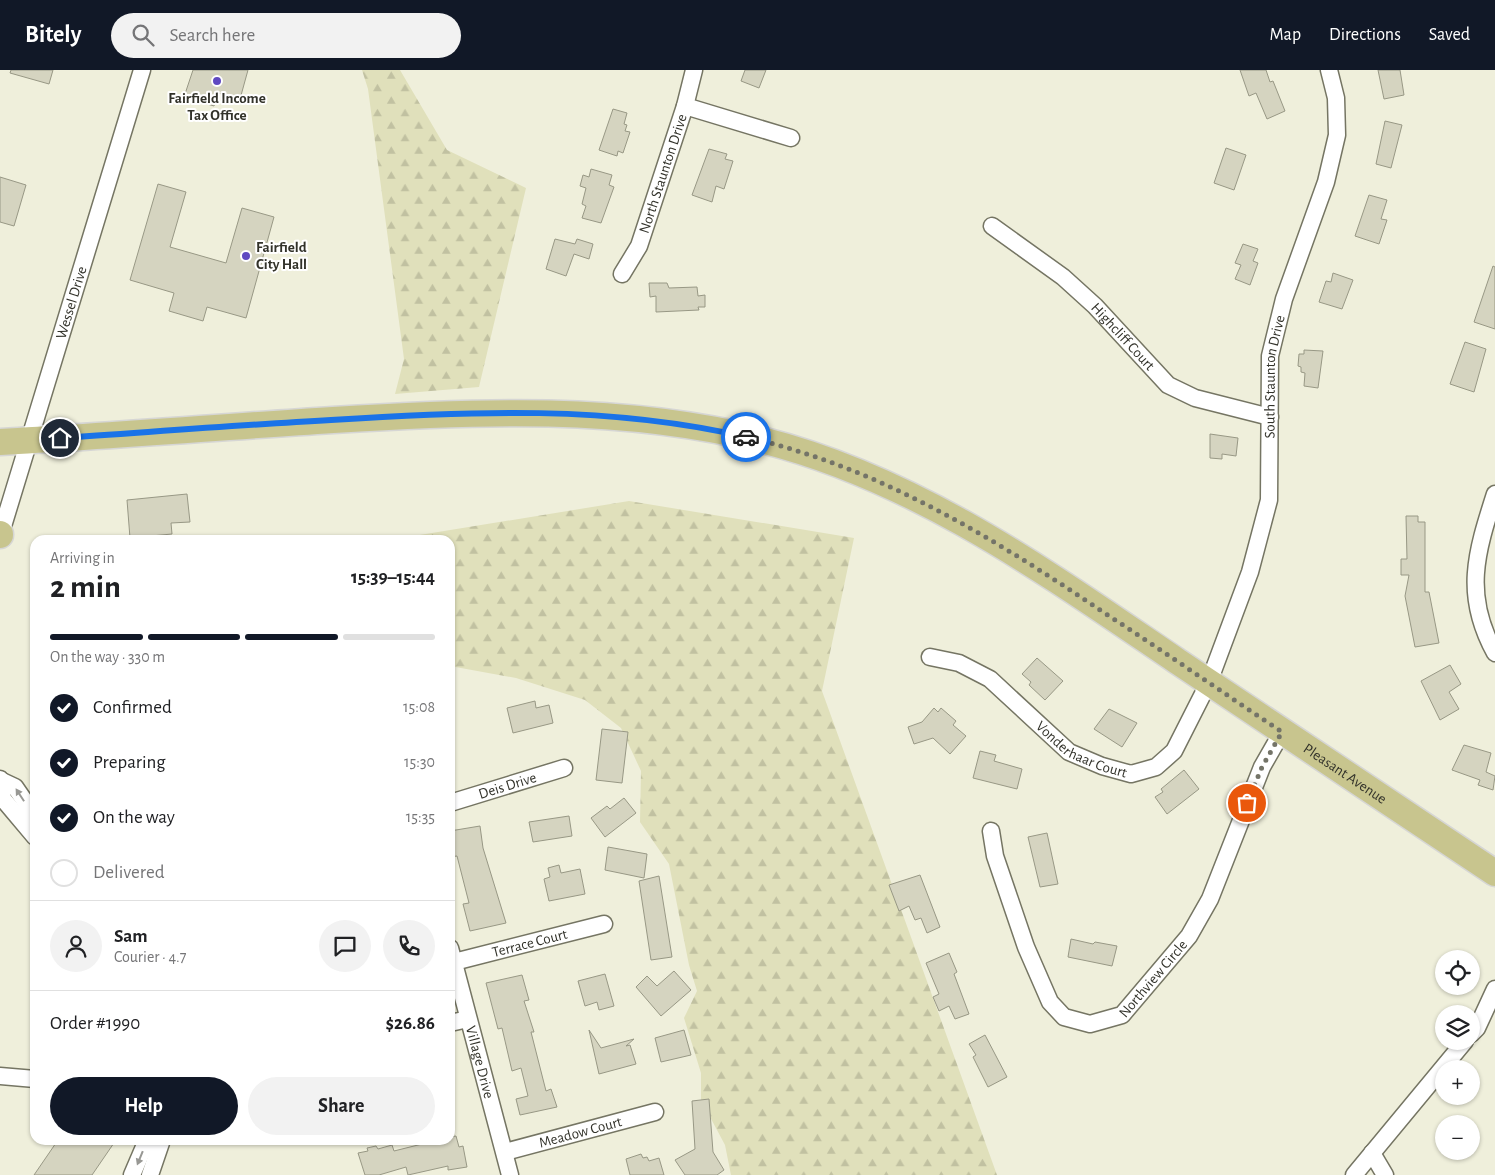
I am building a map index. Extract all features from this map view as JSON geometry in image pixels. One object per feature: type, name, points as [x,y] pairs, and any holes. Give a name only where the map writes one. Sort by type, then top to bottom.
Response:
[{"type":"main road","name":"Pleasant Avenue","points":[[0,442],[411,415],[526,412],[624,417],[729,433],[766,441],[833,463],[921,500],[977,530],[1026,560],[1495,873]]},
{"type":"street","name":"Wessel Drive","points":[[0,535],[142,70]]},
{"type":"street","name":"North Staunton Drive","points":[[622,274],[639,246],[685,106],[694,70]]},
{"type":"street","name":"South Staunton Drive","points":[[1209,682],[1250,572],[1268,500],[1270,356],[1284,299],[1326,182],[1337,135],[1336,98],[1329,70]]},
{"type":"street","points":[[685,106],[791,138]]},
{"type":"street","name":"Highcliff Court","points":[[992,226],[1063,277],[1095,306],[1168,385],[1195,398],[1270,417]]},
{"type":"street","points":[[1495,494],[1481,538],[1474,589],[1484,633],[1495,653]]},
{"type":"street","name":"Vonderhaar Court","points":[[930,657],[959,663],[990,679],[1069,752],[1102,766],[1131,774],[1156,767],[1174,751],[1209,682]]},
{"type":"street","name":"Northview Circle","points":[[991,831],[995,856],[1026,947],[1050,1002],[1064,1017],[1090,1024],[1122,1015],[1188,936],[1210,899],[1262,767],[1282,732]]},
{"type":"street","name":"Deis Drive","points":[[455,801],[564,768]]},
{"type":"street","points":[[0,779],[15,788],[30,809]]},
{"type":"street","points":[[0,779],[3,799],[30,831]]},
{"type":"street","name":"Terrace Court","points":[[455,954],[604,924]]},
{"type":"street","name":"Village Drive","points":[[455,967],[506,1152],[510,1175]]},
{"type":"street","points":[[1480,1022],[1495,989]]},
{"type":"street","points":[[455,1022],[468,1019]]},
{"type":"street","points":[[1354,1175],[1458,1050]]},
{"type":"street","points":[[0,1076],[30,1079]]},
{"type":"street","name":"Meadow Court","points":[[506,1152],[655,1112]]},
{"type":"street","points":[[132,1175],[145,1145]]},
{"type":"street","points":[[150,1175],[160,1145]]},
{"type":"street","points":[[1372,1153],[1385,1175]]},
{"type":"green space","points":[[362,70],[400,70],[447,150],[526,188],[479,387],[395,394],[404,359],[368,89]]},
{"type":"green space","points":[[629,501],[854,538],[822,691],[997,1175],[731,1175],[725,1145],[701,1100],[701,1073],[684,1018],[697,991],[689,965],[669,864],[640,822],[641,771],[621,728],[585,700],[516,678],[455,667],[455,535],[420,535]]},
{"type":"building","points":[[11,70],[53,70],[49,84],[10,73]]},
{"type":"building","name":"Fairfield Income Tax Office","points":[[193,70],[248,70],[240,99],[218,93],[214,106],[184,97]]},
{"type":"building","points":[[745,70],[766,70],[759,88],[741,81]]},
{"type":"building","points":[[1240,70],[1266,70],[1270,82],[1273,81],[1285,111],[1267,119],[1256,93],[1249,96]]},
{"type":"building","points":[[1378,70],[1400,70],[1404,95],[1384,99]]},
{"type":"building","points":[[613,109],[627,113],[624,124],[627,125],[625,131],[630,132],[623,153],[618,151],[617,156],[599,150]]},
{"type":"building","points":[[1385,121],[1402,125],[1391,168],[1376,164]]},
{"type":"building","points":[[1226,148],[1246,155],[1234,190],[1214,183]]},
{"type":"building","points":[[709,149],[727,154],[725,159],[733,161],[724,189],[716,186],[712,202],[692,195]]},
{"type":"building","points":[[591,169],[612,175],[609,185],[614,187],[601,223],[582,218],[586,206],[582,204],[586,188],[580,186],[583,175],[589,177]]},
{"type":"building","points":[[0,177],[26,185],[14,226],[0,222]]},
{"type":"building","name":"Fairfield City Hall","points":[[158,184],[186,192],[170,247],[226,263],[242,208],[274,217],[246,318],[207,307],[203,321],[169,311],[174,293],[130,280]]},
{"type":"building","points":[[1369,195],[1387,200],[1381,219],[1387,220],[1379,244],[1355,236]]},
{"type":"building","points":[[555,239],[575,244],[577,239],[593,244],[589,259],[574,254],[566,276],[546,269]]},
{"type":"building","points":[[1243,244],[1258,249],[1253,261],[1258,263],[1250,285],[1235,279],[1241,265],[1235,263]]},
{"type":"building","points":[[1493,266],[1495,267],[1495,329],[1474,322]]},
{"type":"building","points":[[1333,273],[1353,280],[1342,309],[1319,302],[1326,281],[1331,282]]},
{"type":"building","points":[[649,283],[667,283],[669,288],[697,287],[698,296],[705,295],[705,307],[698,307],[699,310],[656,312],[656,296],[650,297]]},
{"type":"building","points":[[1465,342],[1486,349],[1474,392],[1450,384]]},
{"type":"building","points":[[1304,350],[1323,351],[1318,388],[1304,386],[1305,373],[1301,372],[1301,367],[1298,366],[1299,354],[1304,354]]},
{"type":"building","points":[[1210,434],[1238,438],[1236,456],[1222,454],[1222,459],[1210,458]]},
{"type":"building","points":[[187,494],[190,522],[171,523],[172,534],[130,535],[127,500]]},
{"type":"building","points":[[1406,516],[1418,516],[1418,522],[1425,522],[1425,592],[1429,592],[1439,643],[1415,647],[1405,596],[1409,575],[1401,575],[1401,559],[1407,559]]},
{"type":"building","points":[[1037,658],[1063,681],[1045,700],[1029,685],[1031,682],[1022,674]]},
{"type":"building","points":[[1450,665],[1461,684],[1449,692],[1459,709],[1440,720],[1421,681]]},
{"type":"building","points":[[535,701],[536,708],[549,705],[553,723],[513,733],[507,708]]},
{"type":"building","points":[[934,708],[938,712],[941,708],[956,721],[953,725],[966,736],[950,754],[933,738],[914,744],[908,727],[922,722]]},
{"type":"building","points":[[1109,709],[1137,723],[1122,747],[1094,729]]},
{"type":"building","points":[[602,729],[628,732],[622,783],[596,780]]},
{"type":"building","points":[[1464,745],[1491,753],[1486,772],[1495,776],[1493,790],[1478,785],[1480,780],[1452,770]]},
{"type":"building","points":[[980,751],[996,755],[994,761],[1022,769],[1017,789],[973,778]]},
{"type":"building","points":[[1184,770],[1199,789],[1167,814],[1155,797],[1163,792],[1161,789]]},
{"type":"building","points":[[624,798],[636,813],[605,837],[591,818],[607,806],[610,809]]},
{"type":"building","points":[[569,816],[572,836],[533,842],[529,822]]},
{"type":"building","points":[[480,826],[483,848],[506,923],[470,931],[463,904],[469,903],[457,856],[455,856],[455,830]]},
{"type":"building","points":[[1047,833],[1058,884],[1040,887],[1028,837]]},
{"type":"building","points":[[608,847],[647,854],[644,878],[605,870]]},
{"type":"building","points":[[559,865],[561,873],[580,869],[585,894],[549,901],[544,879],[550,877],[548,868]]},
{"type":"building","points":[[920,875],[940,927],[927,933],[921,918],[915,920],[909,906],[899,911],[889,885]]},
{"type":"building","points":[[659,876],[672,957],[651,960],[639,881]]},
{"type":"building","points":[[1071,939],[1093,944],[1095,942],[1117,946],[1112,966],[1068,957]]},
{"type":"building","points":[[949,953],[957,972],[954,974],[969,1014],[955,1019],[949,1006],[939,1011],[933,997],[939,994],[926,963]]},
{"type":"building","points":[[674,971],[691,990],[661,1016],[636,987],[647,976],[657,986]]},
{"type":"building","points":[[605,974],[614,1006],[599,1010],[597,1002],[585,1006],[578,981]]},
{"type":"building","points":[[522,975],[529,1000],[524,1001],[534,1032],[531,1032],[546,1091],[551,1089],[557,1107],[520,1115],[516,1099],[528,1096],[521,1068],[512,1071],[502,1028],[498,1029],[486,983]]},
{"type":"building","points":[[589,1030],[601,1048],[634,1039],[626,1046],[630,1045],[636,1064],[599,1074]]},
{"type":"building","points":[[684,1030],[691,1055],[661,1062],[655,1038]]},
{"type":"building","points":[[985,1035],[1007,1077],[988,1087],[973,1057],[976,1055],[969,1044]]},
{"type":"building","points":[[709,1099],[713,1152],[724,1170],[717,1175],[685,1175],[675,1160],[695,1149],[692,1101]]},
{"type":"building","points":[[455,1136],[459,1147],[463,1146],[467,1167],[448,1170],[448,1166],[408,1175],[406,1167],[379,1175],[365,1175],[358,1153],[368,1151],[367,1148],[376,1146],[378,1149],[392,1145],[394,1151],[418,1145],[455,1145]]},
{"type":"building","points":[[55,1145],[113,1145],[92,1175],[34,1175]]},
{"type":"building","points":[[641,1154],[643,1158],[647,1157],[649,1161],[659,1158],[664,1175],[630,1175],[626,1159]]},
{"type":"way so far","points":[[746,437],[766,441],[833,463],[921,500],[977,530],[1066,586],[1282,732],[1262,767],[1247,803]]},
{"type":"place","name":"Fairfield Income Tax Office","points":[[217,81]]},
{"type":"place","name":"Fairfield City Hall","points":[[246,256]]},
{"type":"route","points":[[60,438],[411,415],[526,412],[624,417],[694,426],[746,437]]}]
